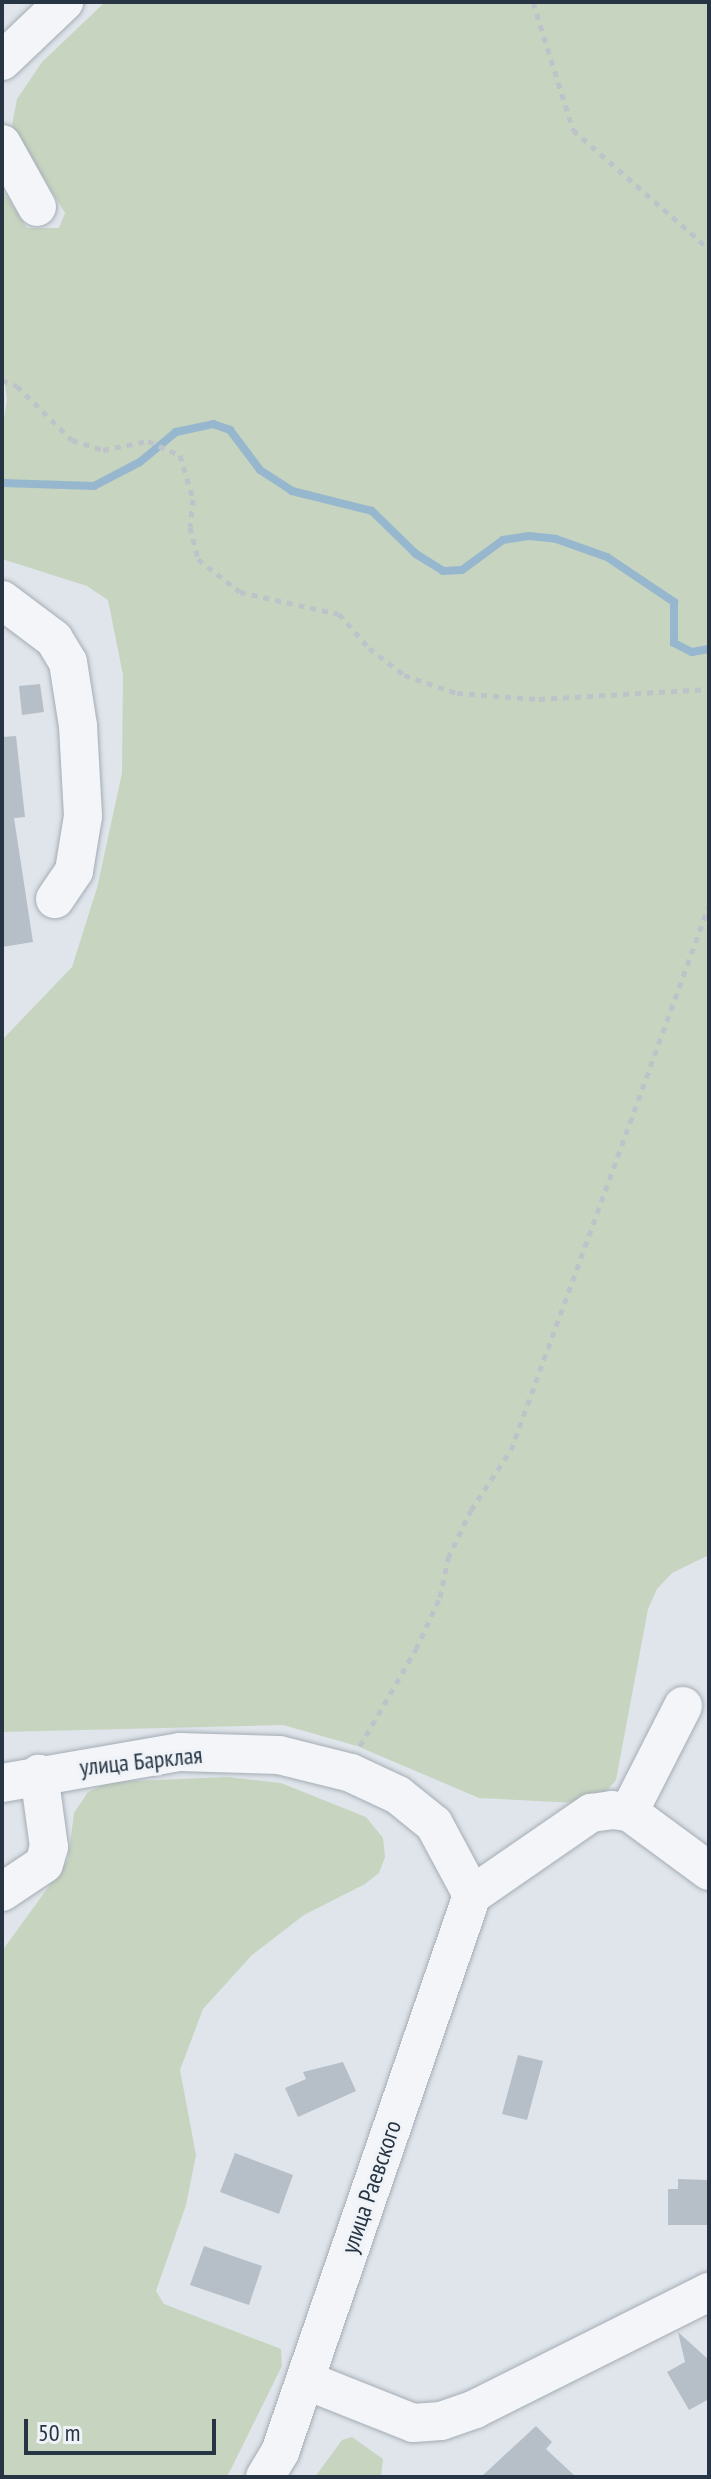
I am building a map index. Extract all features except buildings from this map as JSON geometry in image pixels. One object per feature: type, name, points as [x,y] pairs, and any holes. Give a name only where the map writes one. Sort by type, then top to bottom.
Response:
[{"type":"street","points":[[2,61],[64,2]]},
{"type":"street","points":[[2,144],[37,207]]},
{"type":"street","points":[[2,600],[54,639],[68,662],[81,752],[83,816],[74,871],[55,899]]},
{"type":"street","points":[[629,1812],[683,1706]]},
{"type":"street","name":"улица Барклая","points":[[2,1783],[39,1774],[180,1752],[279,1755],[351,1773],[398,1795],[434,1824],[472,1895]]},
{"type":"street","points":[[2,1892],[44,1864],[49,1847],[39,1774]]},
{"type":"street","points":[[472,1895],[591,1813],[629,1812],[709,1871]]},
{"type":"street","name":"улица Раевского","points":[[265,2477],[280,2452],[472,1895]]},
{"type":"street","points":[[305,2380],[413,2423],[441,2421],[475,2409],[709,2292]]},
{"type":"path","points":[[533,2],[573,130],[709,249]]},
{"type":"path","points":[[2,380],[17,386],[72,440],[103,450],[148,441],[180,455],[193,499],[190,527],[198,559],[240,592],[339,614],[369,648],[404,675],[457,693],[539,699],[673,687],[709,689]]},
{"type":"path","points":[[351,1773],[353,1756],[374,1728],[434,1610],[448,1558],[471,1510],[511,1450],[709,905]]},
{"type":"green space","points":[[105,2],[709,2],[709,1555],[672,1573],[657,1589],[648,1609],[616,1780],[603,1795],[578,1803],[479,1798],[357,1746],[283,1725],[2,1732],[2,1040],[72,967],[97,888],[122,773],[123,675],[108,600],[87,586],[2,559],[2,429],[7,400],[2,362],[2,189],[27,228],[59,228],[65,213],[12,125],[17,99],[42,62]]},
{"type":"green space","points":[[227,1777],[281,1783],[366,1817],[383,1838],[385,1857],[379,1873],[365,1884],[304,1915],[252,1955],[203,2009],[180,2070],[196,2155],[186,2205],[156,2291],[164,2304],[281,2349],[282,2366],[227,2477],[2,2477],[2,1951],[68,1860],[74,1813],[88,1792],[110,1782]]},
{"type":"green space","points":[[352,2437],[383,2459],[381,2477],[315,2477],[342,2440]]},
{"type":"waterway","points":[[2,483],[94,486],[140,462],[176,432],[213,424],[230,430],[260,470],[292,491],[372,511],[416,554],[443,571],[462,570],[503,540],[529,536],[556,539],[607,557],[674,602],[674,643],[692,652],[709,649]]}]
